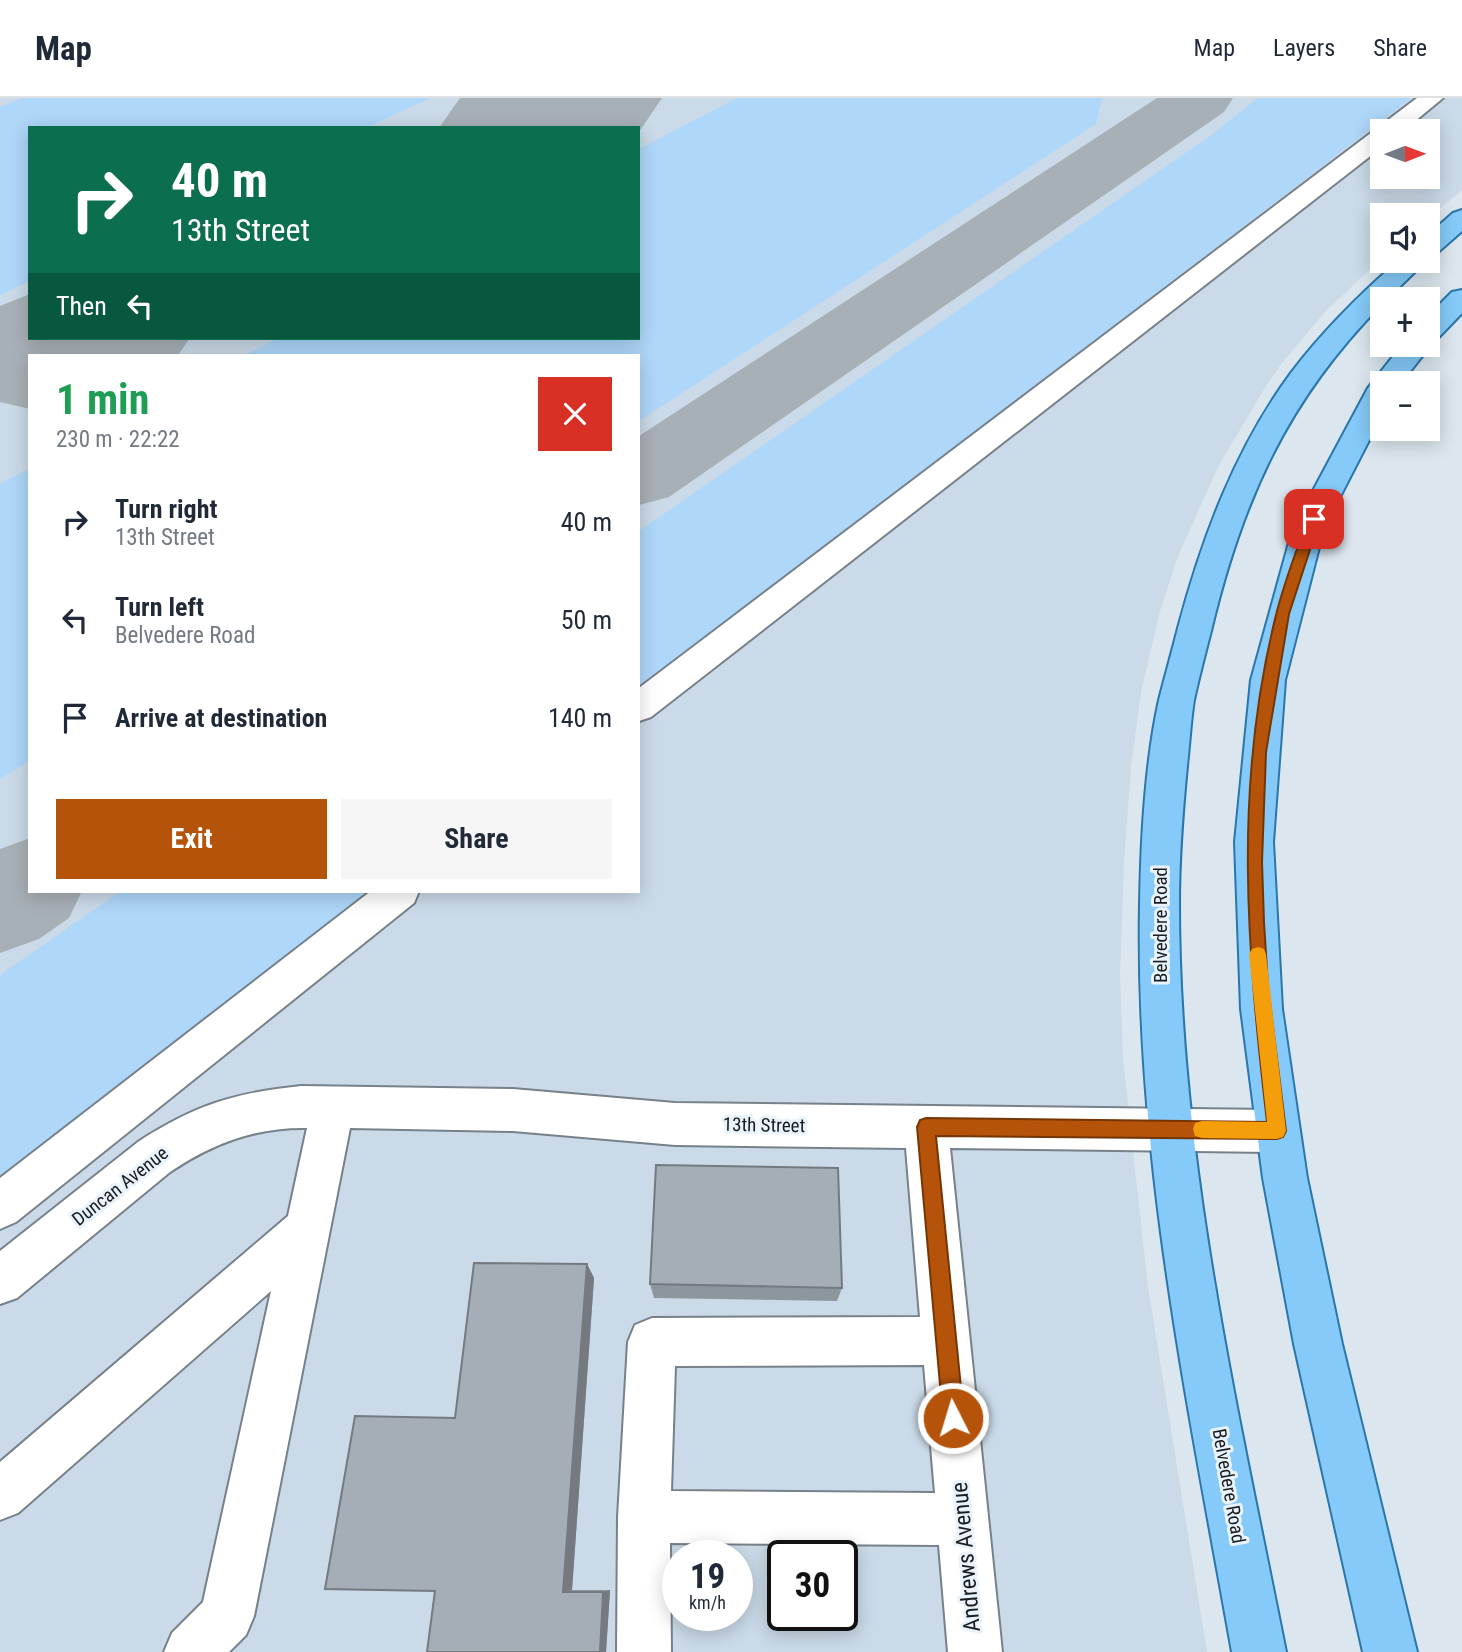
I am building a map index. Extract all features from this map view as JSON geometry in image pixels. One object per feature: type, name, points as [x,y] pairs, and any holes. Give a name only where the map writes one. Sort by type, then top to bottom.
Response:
[{"type":"main road","points":[[1440,237],[1462,218]]},
{"type":"main road","name":"Belvedere Road","points":[[1259,1652],[1199,1321],[1172,1129],[1161,1009],[1159,878],[1169,751],[1193,622],[1231,508],[1300,382],[1343,330],[1401,273]]},
{"type":"main road","points":[[1440,320],[1462,298]]},
{"type":"main road","points":[[1396,371],[1407,357]]},
{"type":"main road","points":[[1370,409],[1336,467],[1306,536],[1283,614],[1259,752],[1254,862],[1259,986],[1277,1131],[1309,1298],[1390,1652]]},
{"type":"street","points":[[1404,119],[1432,98]]},
{"type":"street","points":[[640,707],[1370,145]]},
{"type":"street","points":[[0,1206],[397,893]]},
{"type":"street","points":[[191,1652],[227,1616],[333,1107]]},
{"type":"street","name":"13th Street","points":[[253,1112],[333,1107],[513,1110],[675,1124],[1277,1131]]},
{"type":"street","name":"Duncan Avenue","points":[[0,1281],[154,1157],[201,1129],[253,1112]]},
{"type":"street","name":"Andrews Avenue","points":[[926,1127],[975,1652]]},
{"type":"street","points":[[0,1495],[307,1229]]},
{"type":"street","points":[[643,1652],[644,1517],[652,1342],[946,1341]]},
{"type":"street","points":[[644,1517],[963,1520]]},
{"type":"shaded area","points":[[0,98],[1462,98],[1462,190],[1440,209],[1440,203],[1370,203],[1370,269],[1325,312],[1281,364],[1263,391],[1218,467],[1178,556],[1160,611],[1141,692],[1131,767],[1120,976],[1123,1059],[1148,1287],[1207,1652],[0,1652]]},
{"type":"shaded area","points":[[23,98],[430,98],[369,126],[28,126],[28,282],[0,295],[0,107]]},
{"type":"shaded area","points":[[737,98],[1102,98],[1096,124],[640,420],[640,354],[247,354],[274,340],[640,340],[640,148]]},
{"type":"shaded area","points":[[1258,98],[1411,98],[1384,119],[1370,119],[1370,129],[640,688],[640,530],[1210,136]]},
{"type":"shaded area","points":[[28,469],[28,761],[0,779],[0,484]]},
{"type":"shaded area","points":[[118,893],[372,893],[0,1178],[0,975]]},
{"type":"building","points":[[656,1165],[838,1168],[842,1288],[650,1284]]},
{"type":"building","points":[[474,1263],[587,1264],[563,1592],[603,1592],[600,1652],[427,1652],[435,1591],[325,1589],[355,1416],[455,1418]]},
{"type":"taxiway","points":[[640,475],[1201,98]]},
{"type":"taxiway","points":[[0,905],[28,886]]},
{"type":"runway","points":[[525,126],[582,98]]},
{"type":"runway","points":[[59,354],[89,340]]},
{"type":"slow traffic","points":[[1202,1129],[1277,1131],[1259,986],[1258,954]]},
{"type":"route","points":[[953,1418],[926,1127],[1277,1131],[1259,986],[1254,862],[1259,752],[1273,658],[1283,614],[1293,575],[1314,519]]}]
